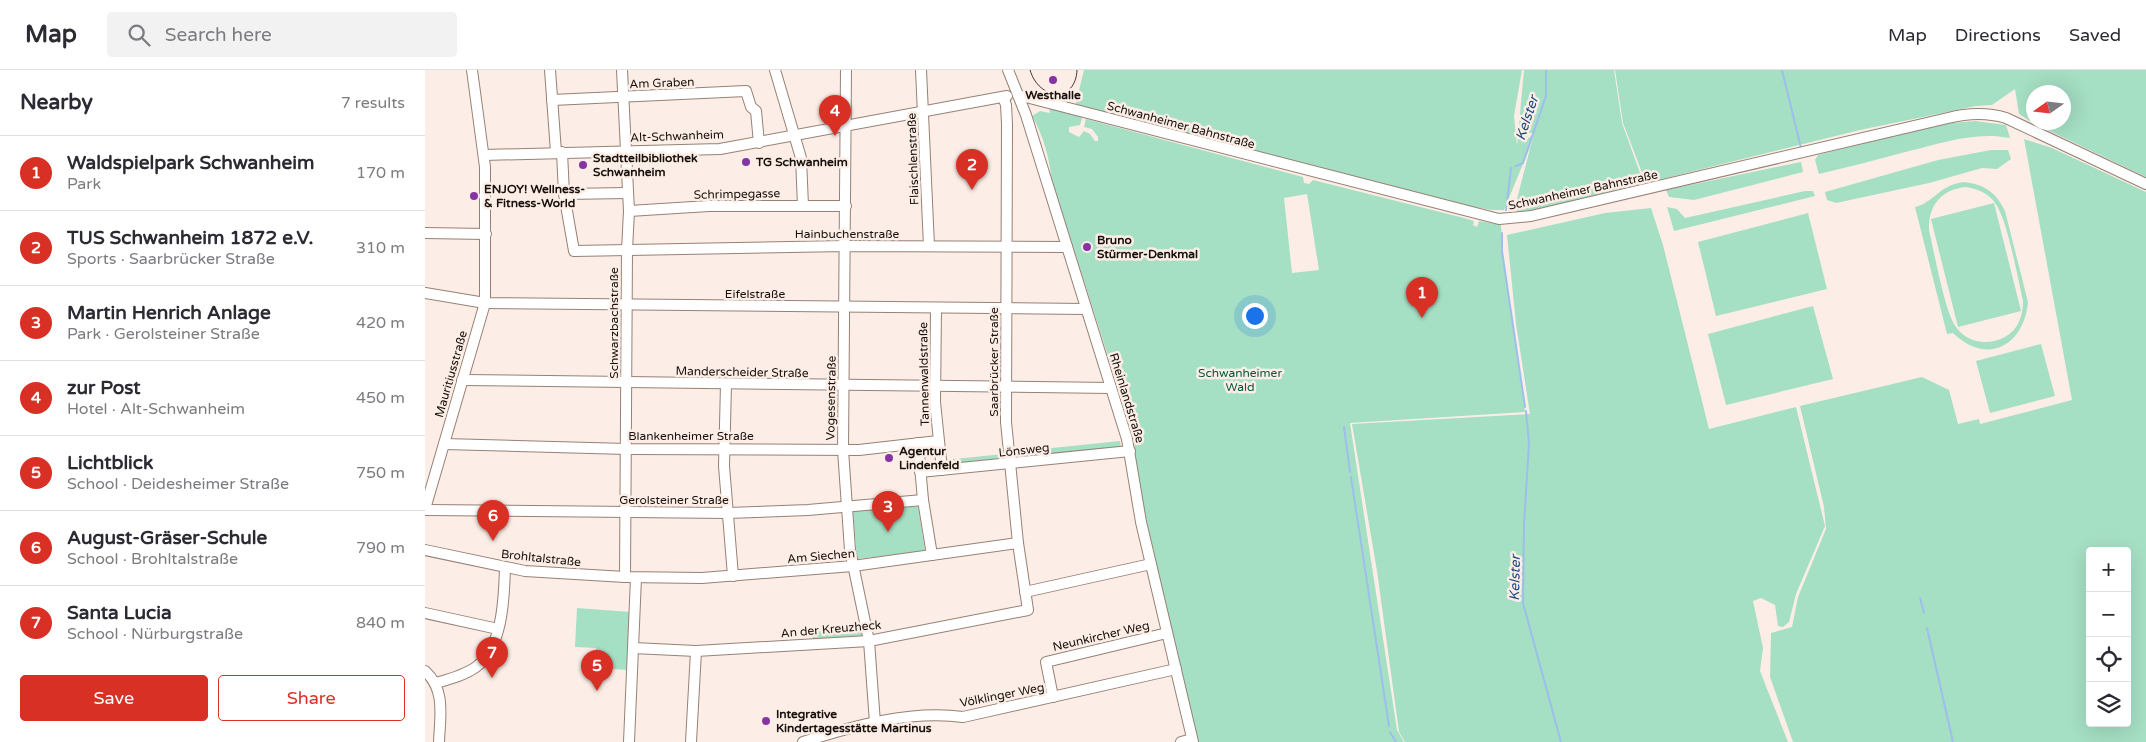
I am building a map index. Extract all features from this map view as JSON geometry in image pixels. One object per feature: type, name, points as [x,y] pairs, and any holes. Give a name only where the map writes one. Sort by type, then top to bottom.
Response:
[{"type":"street","name":"Mauritiusstraße","points":[[425,509],[485,303],[484,155],[472,70]]},
{"type":"street","points":[[550,70],[552,100],[565,194],[628,193]]},
{"type":"street","name":"Schwarzbachstraße","points":[[622,70],[629,211],[627,250],[626,513],[631,577],[633,648],[629,742]]},
{"type":"street","points":[[775,70],[795,135],[802,167],[803,206]]},
{"type":"street","name":"Vogesenstraße","points":[[846,70],[843,450],[853,566],[869,640],[875,723]]},
{"type":"street","name":"Flaischlenstraße","points":[[921,70],[929,246]]},
{"type":"street","name":"Rheinlandstraße","points":[[1008,70],[1023,107],[1130,451],[1134,488],[1193,741]]},
{"type":"street","name":"Am Graben","points":[[552,100],[746,90],[751,107],[756,111],[759,143]]},
{"type":"street","name":"Alt-Schwanheim","points":[[484,155],[720,149],[1017,94]]},
{"type":"street","name":"Schwanheimer Bahnstraße","points":[[1017,94],[1499,219],[1531,216],[1975,113],[1992,114],[2006,118],[2146,184]]},
{"type":"street","name":"Saarbrücker Straße","points":[[1003,97],[1007,113],[1006,388],[1009,464],[1028,610]]},
{"type":"street","points":[[1007,113],[1023,107]]},
{"type":"street","name":"Hainbuchenstraße","points":[[565,194],[574,251],[845,246],[1067,247]]},
{"type":"street","name":"Schrimpegasse","points":[[629,211],[709,206],[846,206]]},
{"type":"street","points":[[425,233],[486,234]]},
{"type":"street","name":"Eifelstraße","points":[[425,293],[485,303],[1086,309]]},
{"type":"street","name":"Tannenwaldstraße","points":[[936,308],[935,388],[941,470]]},
{"type":"street","name":"Manderscheider Straße","points":[[462,380],[935,388],[1111,388]]},
{"type":"street","points":[[726,384],[727,513],[733,576]]},
{"type":"street","name":"Blankenheimer Straße","points":[[444,444],[627,449],[843,450],[939,441]]},
{"type":"street","name":"Tannenwaldstraße","points":[[917,443],[923,500],[932,555]]},
{"type":"street","name":"Lönsweg","points":[[921,472],[1130,451]]},
{"type":"street","name":"Gerolsteiner Straße","points":[[425,509],[727,513],[923,500]]},
{"type":"street","name":"Am Siechen","points":[[631,577],[733,576],[853,566],[1018,543]]},
{"type":"street","name":"Brohltalstraße","points":[[425,550],[505,568],[631,577]]},
{"type":"street","points":[[1025,592],[1151,564]]},
{"type":"street","points":[[436,683],[461,674],[482,662],[490,649],[498,629],[505,568]]},
{"type":"street","name":"An der Kreuzheck","points":[[633,648],[696,651],[869,640],[1028,610]]},
{"type":"street","points":[[425,613],[498,629]]},
{"type":"street","name":"Neunkircher Weg","points":[[1053,698],[1046,662],[1167,634]]},
{"type":"street","points":[[691,742],[696,651]]},
{"type":"street","name":"Völklinger Weg","points":[[803,742],[875,723],[929,714],[963,717],[1176,669]]},
{"type":"street","points":[[425,671],[436,683],[440,706],[439,742]]},
{"type":"street","points":[[1181,742],[1193,741]]},
{"type":"green space","points":[[1084,70],[1522,70],[1514,116],[1517,146],[1524,70],[1614,70],[1622,123],[1644,184],[1529,211],[1517,211],[1517,199],[1534,133],[1529,133],[1525,141],[1532,135],[1530,147],[1504,210],[1492,210],[1457,204],[1075,107]]},
{"type":"green space","points":[[1615,70],[2146,70],[2146,177],[2048,130],[2071,130],[2071,85],[2026,85],[2026,118],[2019,114],[2015,89],[1992,105],[1976,106],[1860,130],[1646,183],[1623,123]]},
{"type":"green space","name":"Schwanheimer Wald","points":[[1049,107],[1078,115],[1082,118],[1080,125],[1069,127],[1069,132],[1079,137],[1084,131],[1090,134],[1095,141],[1098,141],[1098,137],[1092,129],[1084,127],[1086,119],[1303,177],[1304,183],[1309,184],[1313,180],[1464,218],[1474,221],[1473,225],[1477,227],[1479,221],[1501,225],[1503,259],[1525,412],[1350,423],[1397,730],[1404,742],[1196,742],[1137,477],[1134,437],[1052,181],[1045,147],[1032,116],[1040,111],[1050,113]],"holes":[[[1307,194],[1319,270],[1292,273],[1284,198]]]},
{"type":"green space","points":[[1975,121],[2006,125],[2010,138],[1985,136],[1959,139],[1819,174],[1815,160],[1818,155],[1940,124]]},
{"type":"green space","points":[[2024,139],[2052,148],[2146,192],[2146,742],[1793,742],[1770,677],[1771,633],[1792,627],[1798,597],[1826,529],[1824,507],[1800,406],[1922,377],[1949,390],[1958,424],[1979,419],[1980,424],[2072,400]]},
{"type":"green space","points":[[1991,150],[2008,150],[2011,159],[1997,169],[1982,168],[1929,183],[1836,203],[1827,200],[1825,192],[1938,160]]},
{"type":"green space","points":[[1801,162],[1803,172],[1694,200],[1669,197],[1666,190]]},
{"type":"green space","points":[[1963,182],[1983,187],[1998,199],[2005,211],[2028,302],[2025,317],[2019,330],[2011,340],[2002,346],[1991,349],[1979,348],[1966,343],[1953,333],[1947,334],[1915,207],[1922,205],[1942,190]],"holes":[[[1965,187],[1989,196],[1999,211],[2012,249],[2023,301],[2021,317],[2013,331],[1998,340],[1985,342],[1966,337],[1952,320],[1944,296],[1929,230],[1931,214],[1938,201],[1949,192]]]},
{"type":"green space","points":[[1805,191],[1813,191],[1815,196],[1674,231],[1667,207],[1677,209],[1685,218]]},
{"type":"green space","points":[[1994,203],[2021,311],[1958,327],[1931,219]]},
{"type":"green space","points":[[1651,208],[1663,245],[1709,429],[1796,407],[1825,526],[1796,594],[1789,622],[1783,627],[1778,626],[1775,605],[1761,598],[1753,601],[1763,648],[1760,671],[1788,742],[1405,742],[1399,732],[1377,571],[1352,424],[1530,414],[1516,324],[1507,235],[1605,213]]},
{"type":"green space","points":[[1808,213],[1827,289],[1716,316],[1698,242]]},
{"type":"green space","points":[[1813,306],[1833,379],[1726,405],[1708,334]]},
{"type":"green space","points":[[2041,344],[2055,396],[1990,413],[1976,361]]},
{"type":"green space","points":[[1120,441],[1121,448],[1015,459],[1014,452]]},
{"type":"green space","points":[[1003,454],[1003,460],[946,466],[945,460]]},
{"type":"green space","points":[[918,506],[925,551],[857,559],[853,511]]},
{"type":"green space","points":[[577,608],[631,612],[629,670],[595,668],[596,648],[575,647]]},
{"type":"green space","points":[[861,628],[862,640],[813,644],[812,632]]},
{"type":"waterway","name":"Kelster","points":[[1516,166],[1523,163],[1546,96],[1546,70]]},
{"type":"waterway","points":[[1782,70],[1801,148]]},
{"type":"waterway","name":"Kelster","points":[[1506,210],[1511,168]]},
{"type":"waterway","name":"Kelster","points":[[1502,233],[1502,251],[1525,407]]},
{"type":"waterway","name":"Kelster","points":[[1526,411],[1529,443],[1524,525],[1523,603],[1561,742]]},
{"type":"waterway","points":[[1344,427],[1350,472]]},
{"type":"waterway","points":[[1351,477],[1389,726]]},
{"type":"waterway","points":[[1920,598],[1924,613]]},
{"type":"waterway","points":[[1927,628],[1953,742]]},
{"type":"waterway","points":[[1390,732],[1396,742]]},
{"type":"tram line","points":[[1030,70],[1041,88],[1057,94],[1064,93],[1071,88],[1075,81],[1077,70]]},
{"type":"place","name":"Westhalle","points":[[1053,80]]},
{"type":"place","name":"zur Post","points":[[835,136]]},
{"type":"place","name":"TG Schwanheim","points":[[746,162]]},
{"type":"place","name":"Stadtteilbibliothek Schwanheim","points":[[583,165]]},
{"type":"place","name":"TUS Schwanheim 1872 e.V.","points":[[972,190]]},
{"type":"place","name":"ENJOY! Wellness- & Fitness-World","points":[[474,196]]},
{"type":"place","name":"Bruno Stürmer-Denkmal","points":[[1087,247]]},
{"type":"place","name":"Waldspielpark Schwanheim","points":[[1422,318]]},
{"type":"place","name":"Agentur Lindenfeld","points":[[889,458]]},
{"type":"place","name":"Martin Henrich Anlage","points":[[888,532]]},
{"type":"place","name":"August-Gräser-Schule","points":[[493,541]]},
{"type":"place","name":"Santa Lucia","points":[[492,678]]},
{"type":"place","name":"Lichtblick","points":[[597,691]]},
{"type":"place","name":"Integrative Kindertagesstätte Martinus","points":[[766,721]]}]
